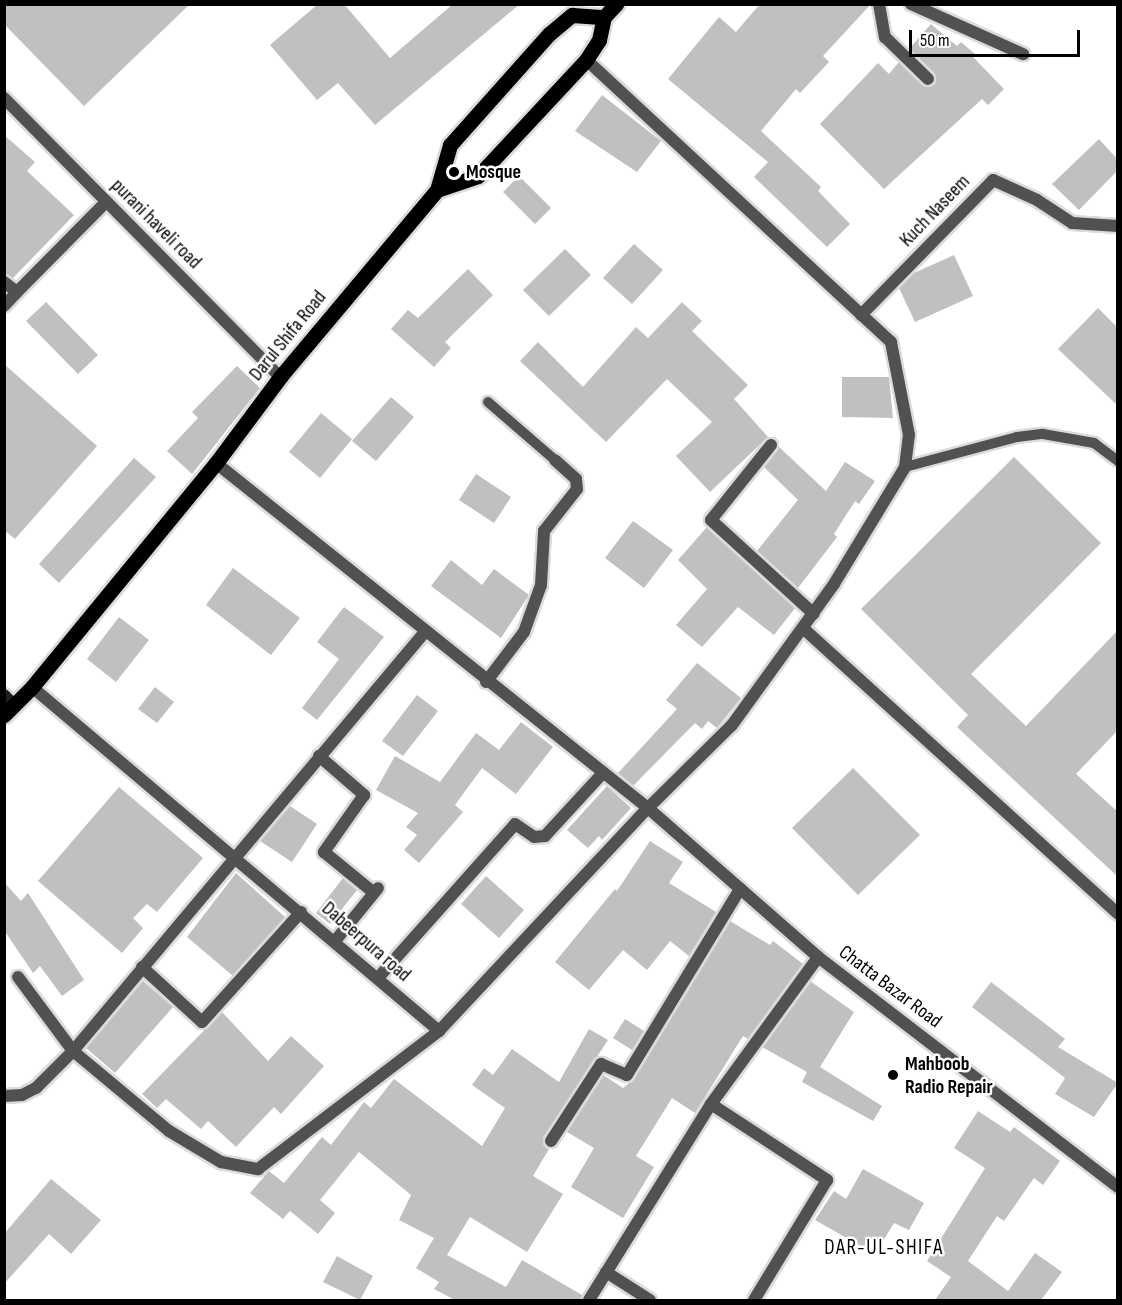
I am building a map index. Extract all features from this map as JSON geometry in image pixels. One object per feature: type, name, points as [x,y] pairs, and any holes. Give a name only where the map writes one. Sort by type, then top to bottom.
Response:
[{"type":"main road","points":[[437,190],[478,176],[586,60],[599,40],[604,17],[616,4]]},
{"type":"main road","points":[[437,190],[450,145],[549,34],[572,15],[604,17]]},
{"type":"main road","name":"Darul Shifa Road","points":[[4,715],[32,687],[216,463],[280,377],[437,190]]},
{"type":"main road","points":[[4,695],[14,705],[32,687]]},
{"type":"street","points":[[879,4],[885,37],[928,79]]},
{"type":"street","points":[[910,4],[1023,54]]},
{"type":"street","points":[[18,977],[73,1051],[169,1131],[221,1162],[258,1169],[439,1031],[648,808],[732,725],[814,614],[905,467],[909,435],[891,342],[586,60]]},
{"type":"street","name":"purani haveli road","points":[[4,98],[280,377]]},
{"type":"street","name":"Kuch Naseem","points":[[861,315],[993,180],[1037,200],[1072,223],[1118,226]]},
{"type":"street","points":[[4,306],[106,202]]},
{"type":"street","points":[[4,282],[17,292]]},
{"type":"street","points":[[771,445],[711,520],[814,614]]},
{"type":"street","points":[[486,682],[524,632],[541,585],[544,531],[576,489],[576,479],[555,460]]},
{"type":"street","name":"Chatta Bazar Road","points":[[216,463],[424,633],[648,808],[818,957],[1118,1187]]},
{"type":"street","points":[[804,629],[1118,914]]},
{"type":"street","points":[[4,1096],[22,1095],[36,1088],[73,1051],[234,855],[424,633]]},
{"type":"street","name":"Dabeerpura road","points":[[32,687],[234,855],[439,1031]]},
{"type":"street","points":[[318,756],[364,795],[324,852],[376,890],[335,941]]},
{"type":"street","points":[[378,978],[514,824],[534,837],[545,836],[603,773]]},
{"type":"street","points":[[551,1141],[601,1064],[627,1075],[740,889]]},
{"type":"street","points":[[142,967],[202,1022],[301,912]]},
{"type":"street","points":[[589,1300],[711,1104],[818,957]]},
{"type":"street","points":[[711,1104],[827,1180],[754,1300]]},
{"type":"street","points":[[606,1272],[650,1300]]},
{"type":"lane","points":[[488,402],[555,460]]},
{"type":"lane","points":[[905,467],[1017,437],[1043,434],[1094,443],[1118,461]]},
{"type":"building","points":[[4,4],[190,4],[84,106],[4,24]]},
{"type":"building","points":[[318,4],[344,4],[390,58],[453,4],[520,4],[375,125],[338,83],[317,100],[270,45]]},
{"type":"building","points":[[760,4],[871,4],[823,56],[829,62],[800,93],[796,89],[761,131],[821,187],[818,191],[850,224],[827,247],[754,177],[768,162],[668,79],[719,17],[736,32]]},
{"type":"building","points":[[931,24],[957,46],[961,42],[975,54],[973,57],[1004,89],[988,105],[982,99],[884,189],[820,124],[878,63],[889,74],[899,62],[923,85],[933,85],[934,74],[909,49]]},
{"type":"building","points":[[602,95],[661,141],[637,172],[575,131]]},
{"type":"building","points":[[4,135],[35,162],[27,171],[74,215],[13,278],[4,274]]},
{"type":"building","points":[[1099,139],[1118,160],[1118,170],[1079,210],[1052,184]]},
{"type":"building","points":[[519,176],[551,208],[535,224],[503,192]]},
{"type":"building","points":[[634,244],[663,270],[632,304],[603,278]]},
{"type":"building","points":[[565,249],[591,275],[549,316],[523,290]]},
{"type":"building","points":[[954,255],[973,296],[915,322],[899,288],[914,273]]},
{"type":"building","points":[[468,269],[493,295],[445,342],[451,348],[434,367],[391,329],[408,310],[418,318]]},
{"type":"building","points":[[46,302],[98,355],[78,374],[26,321]]},
{"type":"building","points":[[682,302],[702,321],[692,331],[748,385],[734,399],[768,437],[710,492],[676,456],[712,422],[667,379],[606,442],[520,361],[538,342],[583,387],[636,327],[648,338]]},
{"type":"building","points":[[1098,308],[1118,328],[1118,406],[1058,349]]},
{"type":"building","points":[[4,364],[97,446],[15,539],[4,530]]},
{"type":"building","points":[[237,366],[260,388],[192,474],[167,451],[198,418],[192,412]]},
{"type":"building","points":[[842,377],[889,377],[893,418],[842,417]]},
{"type":"building","points":[[391,397],[414,417],[376,461],[352,441]]},
{"type":"building","points":[[321,413],[352,439],[320,478],[289,452]]},
{"type":"building","points":[[779,447],[826,491],[845,462],[875,481],[859,504],[855,501],[834,534],[837,537],[798,588],[757,551],[798,500],[764,467]]},
{"type":"building","points":[[1014,457],[1101,543],[971,674],[1026,726],[1118,630],[1118,730],[1076,774],[1118,812],[1118,877],[957,727],[968,715],[861,609]]},
{"type":"building","points":[[134,458],[156,477],[59,583],[39,564]]},
{"type":"building","points":[[476,474],[511,497],[494,523],[459,500]]},
{"type":"building","points":[[633,521],[673,550],[644,588],[605,558]]},
{"type":"building","points":[[707,527],[795,608],[774,635],[738,607],[702,647],[676,625],[707,589],[678,560]]},
{"type":"building","points":[[451,560],[482,585],[494,569],[529,595],[501,638],[431,586]]},
{"type":"building","points":[[233,568],[300,618],[271,655],[206,605]]},
{"type":"building","points":[[344,607],[384,637],[317,720],[302,708],[339,659],[317,642]]},
{"type":"building","points":[[119,617],[149,640],[116,682],[87,659]]},
{"type":"building","points":[[697,663],[741,698],[717,728],[708,721],[702,729],[695,723],[633,786],[618,773],[677,709],[666,700]]},
{"type":"building","points":[[155,687],[174,702],[157,723],[138,709]]},
{"type":"building","points":[[417,695],[438,711],[403,756],[382,741]]},
{"type":"building","points":[[521,722],[553,747],[516,794],[482,768],[455,805],[463,812],[419,863],[404,850],[417,835],[406,827],[418,813],[376,790],[395,756],[440,782],[476,733],[499,750]]},
{"type":"building","points":[[853,768],[920,835],[858,895],[792,828]]},
{"type":"building","points":[[607,786],[631,808],[602,840],[599,836],[588,848],[567,830]]},
{"type":"building","points":[[119,787],[203,858],[157,912],[147,904],[133,918],[143,928],[122,953],[38,881]]},
{"type":"building","points":[[290,806],[317,824],[292,862],[260,841]]},
{"type":"building","points":[[650,841],[683,862],[669,883],[716,912],[689,956],[670,941],[647,970],[623,950],[589,990],[555,962],[615,889],[617,891]]},
{"type":"building","points":[[236,873],[285,917],[233,976],[187,937]]},
{"type":"building","points":[[486,876],[524,910],[499,938],[461,904]]},
{"type":"building","points":[[343,878],[357,890],[330,924],[316,913]]},
{"type":"building","points":[[4,882],[21,901],[28,893],[84,980],[62,996],[40,966],[33,973],[4,930]]},
{"type":"building","points":[[730,921],[770,945],[773,941],[803,964],[748,1039],[743,1036],[695,1113],[672,1098],[636,1156],[654,1167],[623,1218],[571,1187],[594,1148],[567,1132],[603,1075],[623,1088],[634,1079]]},
{"type":"building","points":[[143,981],[173,1007],[115,1073],[86,1048]]},
{"type":"building","points":[[810,981],[854,1012],[820,1067],[882,1106],[873,1121],[802,1082],[807,1072],[762,1047]]},
{"type":"building","points":[[991,982],[1065,1039],[1058,1047],[1118,1083],[1094,1117],[1055,1094],[1065,1078],[972,1007]]},
{"type":"building","points":[[222,1012],[268,1061],[291,1036],[324,1066],[281,1114],[274,1107],[236,1147],[208,1121],[201,1129],[166,1099],[157,1108],[142,1094]]},
{"type":"building","points":[[625,1019],[644,1031],[632,1050],[613,1038]]},
{"type":"building","points":[[589,1029],[608,1040],[544,1137],[543,1144],[549,1149],[533,1176],[563,1194],[527,1252],[470,1217],[447,1255],[506,1287],[522,1260],[582,1295],[581,1300],[455,1300],[434,1289],[439,1282],[416,1268],[434,1238],[399,1220],[411,1195],[359,1152],[320,1200],[335,1213],[318,1234],[290,1211],[283,1219],[250,1193],[269,1171],[284,1183],[322,1137],[331,1145],[364,1102],[371,1108],[394,1079],[482,1146],[505,1108],[472,1085],[484,1068],[493,1075],[512,1049],[559,1082]]},
{"type":"building","points":[[978,1111],[1010,1132],[1014,1127],[1060,1161],[1043,1185],[1034,1178],[1004,1221],[997,1216],[968,1261],[1008,1291],[1035,1253],[1062,1272],[1041,1300],[935,1300],[951,1277],[927,1261],[985,1168],[954,1148]]},
{"type":"building","points":[[863,1169],[924,1203],[909,1230],[894,1223],[875,1254],[815,1220],[834,1191],[846,1199]]},
{"type":"building","points":[[51,1179],[101,1220],[71,1254],[49,1234],[4,1284],[4,1234]]},
{"type":"building","points":[[337,1256],[373,1276],[360,1300],[323,1282]]},
{"type":"place","name":"Mosque","points":[[454,172]]},
{"type":"place","name":"Mahboob Radio Repair","points":[[893,1075]]},
{"type":"district","name":"DAR-UL-SHIFA","points":[[884,1248]]}]
